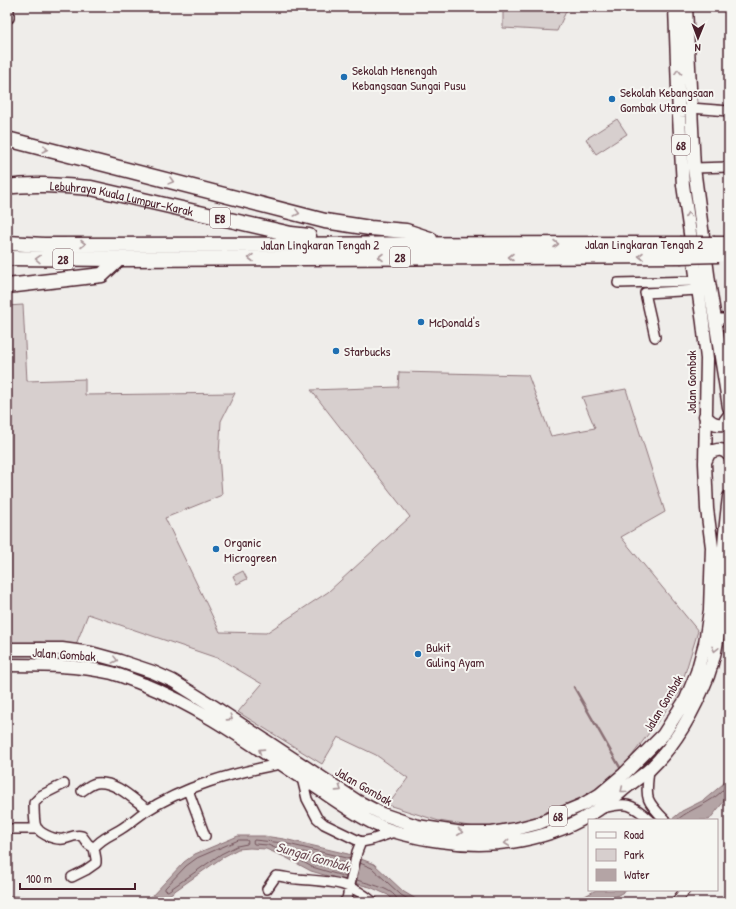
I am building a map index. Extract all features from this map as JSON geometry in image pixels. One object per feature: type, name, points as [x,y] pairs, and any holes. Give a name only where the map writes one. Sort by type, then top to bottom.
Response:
[{"type":"highway","points":[[7,139],[325,221],[370,228],[406,231],[445,243]]},
{"type":"highway","name":"Lebuhraya Kuala Lumpur–Karak","points":[[7,187],[64,186],[91,188],[291,234],[377,243]]},
{"type":"highway","name":"Jalan Lingkaran Tengah 2","points":[[7,243],[445,243],[721,252],[729,244]]},
{"type":"highway","name":"Jalan Lingkaran Tengah 2","points":[[7,258],[247,258],[680,250]]},
{"type":"highway","points":[[7,286],[102,275],[119,259]]},
{"type":"main road","name":"Jalan Gombak","points":[[7,649],[62,649],[120,661],[153,672],[173,681],[213,706],[357,800],[382,814],[417,826],[463,833],[492,833],[516,829],[539,823],[582,805],[599,795],[624,774],[663,735],[686,699],[697,672],[705,643],[710,610],[712,547],[707,509],[705,464],[707,359],[684,184],[679,117],[675,7]]},
{"type":"main road","name":"68","points":[[686,7],[694,168],[715,319],[724,348],[729,407]]},
{"type":"main road","points":[[705,416],[716,425],[723,424],[729,416]]},
{"type":"main road","points":[[705,464],[709,453],[715,450],[726,451],[729,455]]},
{"type":"main road","name":"Jalan Gombak","points":[[7,665],[66,666],[87,668],[115,674],[166,694],[207,716],[351,810],[394,832],[414,838],[466,844],[512,842],[567,827],[599,809],[648,770],[660,758],[674,740],[695,705],[708,674],[716,648],[722,613],[726,566],[725,531],[729,497]]},
{"type":"street","points":[[7,20],[9,18],[9,7]]},
{"type":"street","points":[[691,108],[729,111]]},
{"type":"street","points":[[694,168],[729,167]]},
{"type":"street","points":[[618,283],[698,286]]},
{"type":"street","points":[[655,337],[644,293],[698,286]]},
{"type":"street","points":[[715,319],[729,318]]},
{"type":"street","points":[[94,848],[103,838],[121,829],[148,810],[176,795],[231,775],[280,764]]},
{"type":"street","points":[[648,770],[647,797],[650,803],[664,818]]},
{"type":"street","points":[[302,778],[308,799],[317,818],[329,826],[361,842],[394,832]]},
{"type":"street","points":[[82,791],[95,783],[107,783],[148,810]]},
{"type":"street","points":[[38,829],[35,824],[34,803],[42,794],[64,784]]},
{"type":"street","points":[[188,790],[205,836]]},
{"type":"street","points":[[599,809],[622,804],[630,805],[649,819]]},
{"type":"street","points":[[7,829],[38,829],[57,839],[66,839],[75,835],[82,836],[88,844],[94,848],[96,864],[72,877]]},
{"type":"street","points":[[344,902],[347,899],[357,852],[361,842]]},
{"type":"street","points":[[266,889],[276,876],[326,881],[350,886],[358,890],[373,902]]},
{"type":"street","points":[[676,902],[684,891]]},
{"type":"green space","points":[[503,7],[568,7],[557,31],[503,28]]},
{"type":"green space","points":[[617,119],[627,134],[596,154],[586,139]]},
{"type":"green space","points":[[23,305],[27,381],[85,379],[85,395],[235,393],[221,421],[219,455],[222,495],[165,518],[220,632],[266,633],[328,592],[410,517],[311,390],[398,387],[399,372],[528,375],[551,436],[595,428],[582,397],[626,389],[665,512],[621,537],[698,631],[679,693],[625,765],[583,801],[527,820],[481,828],[439,821],[388,805],[408,778],[376,755],[338,737],[322,764],[238,712],[262,684],[220,659],[88,614],[75,647],[40,642],[7,644],[7,306]]},
{"type":"green space","points":[[243,571],[247,579],[237,584],[233,576]]},
{"type":"water","points":[[729,772],[729,795],[710,819],[672,819],[682,811],[704,800],[723,784]]},
{"type":"water","name":"Sungai Gombak","points":[[238,836],[264,836],[284,839],[348,854],[374,864],[404,892],[421,902],[395,902],[388,895],[370,887],[311,871],[266,849],[250,848],[238,849],[223,857],[159,902],[143,902],[150,898],[184,862],[195,854]]},
{"type":"water","points":[[594,891],[625,891],[606,902],[574,902]]},
{"type":"water","points":[[7,896],[52,897],[75,902],[7,902]]},
{"type":"waterway","points":[[574,687],[622,771]]},
{"type":"place","name":"Sekolah Menengah Kebangsaan Sungai Pusu","points":[[344,77]]},
{"type":"place","name":"Sekolah Kebangsaan Gombak Utara","points":[[612,99]]},
{"type":"place","name":"McDonald's","points":[[421,322]]},
{"type":"place","name":"Starbucks","points":[[336,351]]},
{"type":"place","name":"Organic Microgreen","points":[[216,549]]},
{"type":"place","name":"Bukit Guling Ayam","points":[[418,654]]}]
